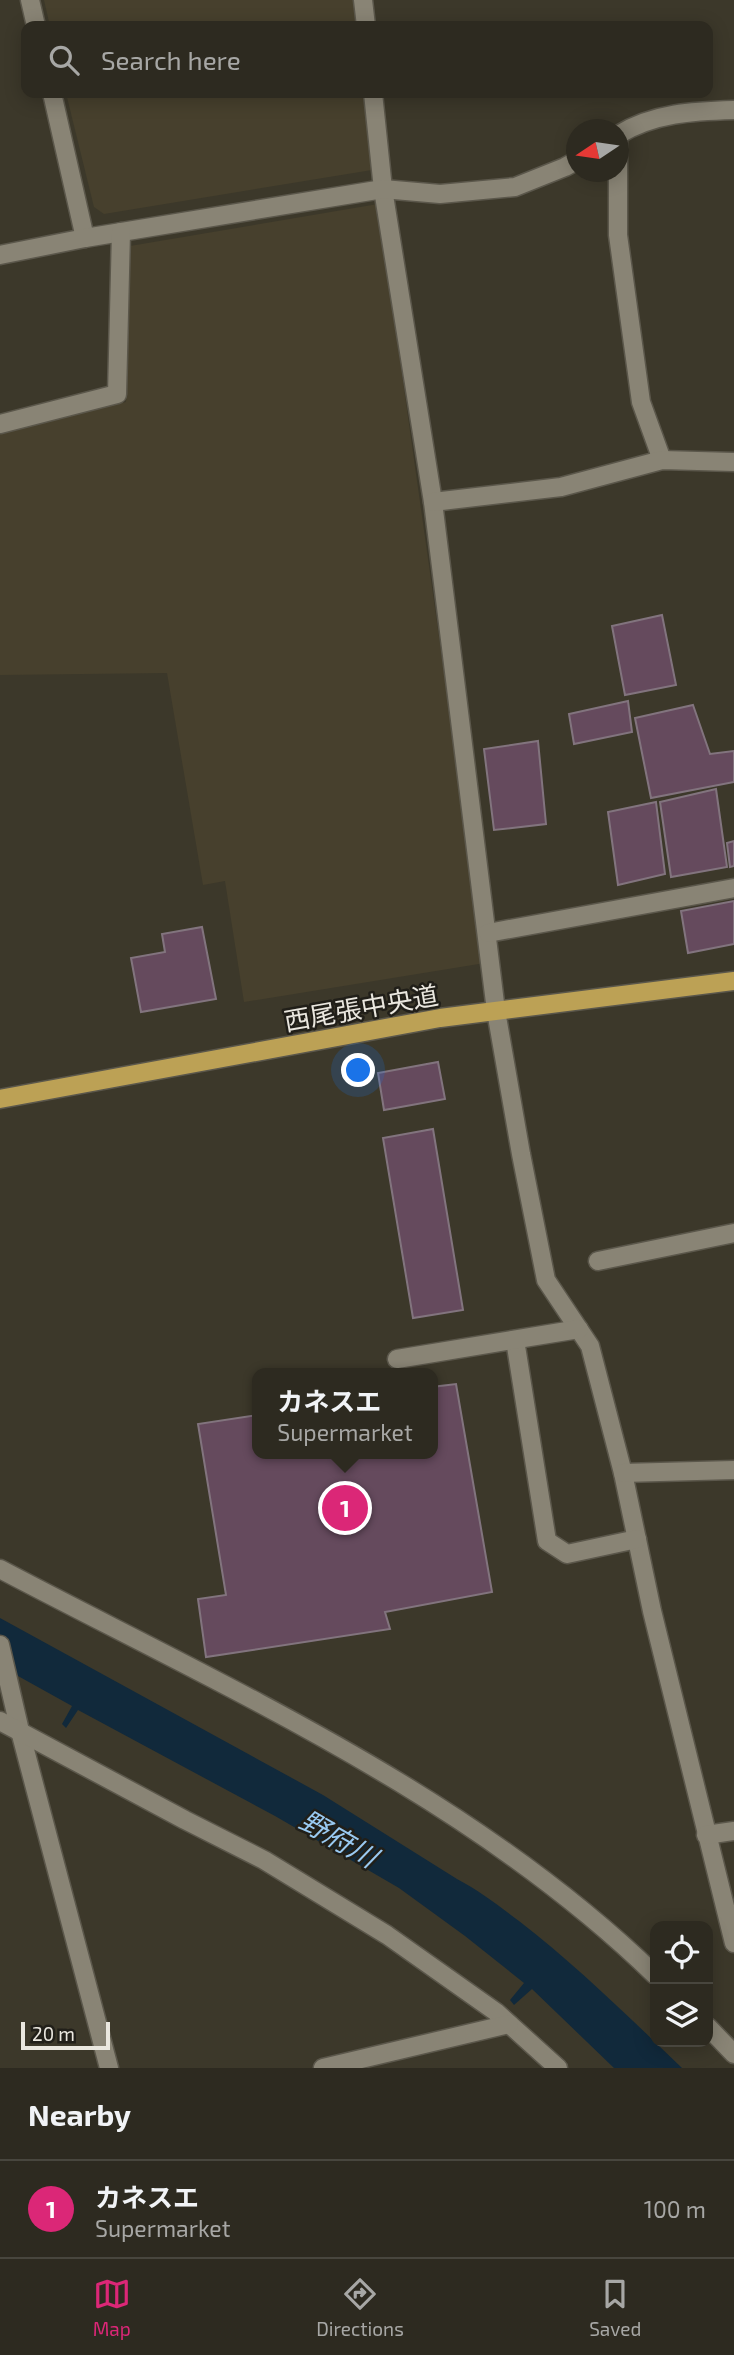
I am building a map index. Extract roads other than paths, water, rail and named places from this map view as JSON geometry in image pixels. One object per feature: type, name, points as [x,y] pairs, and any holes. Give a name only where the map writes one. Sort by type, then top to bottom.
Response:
[{"type":"main road","name":"西尾張中央道","points":[[0,1100],[440,1018],[734,981]]},
{"type":"street","points":[[30,0],[35,21]]},
{"type":"street","points":[[363,0],[365,21]]},
{"type":"street","points":[[52,98],[85,238]]},
{"type":"street","points":[[374,98],[383,189],[433,502],[496,1011],[521,1154],[546,1280],[590,1346],[623,1473],[652,1611],[734,1943]]},
{"type":"street","points":[[629,128],[657,117],[734,110]]},
{"type":"street","points":[[0,255],[85,238],[383,189],[440,194],[515,187],[566,165]]},
{"type":"street","points":[[618,182],[618,235],[641,402],[662,460]]},
{"type":"street","points":[[0,424],[117,394],[121,232]]},
{"type":"street","points":[[433,502],[561,487],[662,460],[734,462]]},
{"type":"street","points":[[488,933],[734,888]]},
{"type":"street","points":[[598,1261],[734,1233]]},
{"type":"street","points":[[397,1359],[579,1329]]},
{"type":"street","points":[[515,1340],[547,1542],[567,1554],[637,1539]]},
{"type":"street","points":[[623,1473],[734,1470]]},
{"type":"street","points":[[0,1569],[346,1752],[467,1825],[619,1940],[650,1970]]},
{"type":"street","points":[[0,1645],[12,1723],[109,2068]]},
{"type":"street","points":[[12,1723],[185,1820],[264,1860],[387,1935],[496,2012],[558,2068]]},
{"type":"street","points":[[706,1835],[734,1831]]},
{"type":"street","points":[[323,2068],[509,2024]]},
{"type":"street","points":[[713,2032],[734,2054]]},
{"type":"water","name":"野府川","points":[[0,1618],[323,1795],[481,1894],[519,1921],[602,1992],[650,2038],[650,2047],[660,2047],[682,2068],[614,2068],[532,1989],[514,2005],[510,2000],[524,1983],[399,1888],[275,1816],[78,1710],[66,1728],[62,1724],[72,1706],[0,1666]]},
{"type":"place","name":"カネスエ","points":[[345,1508]]}]
